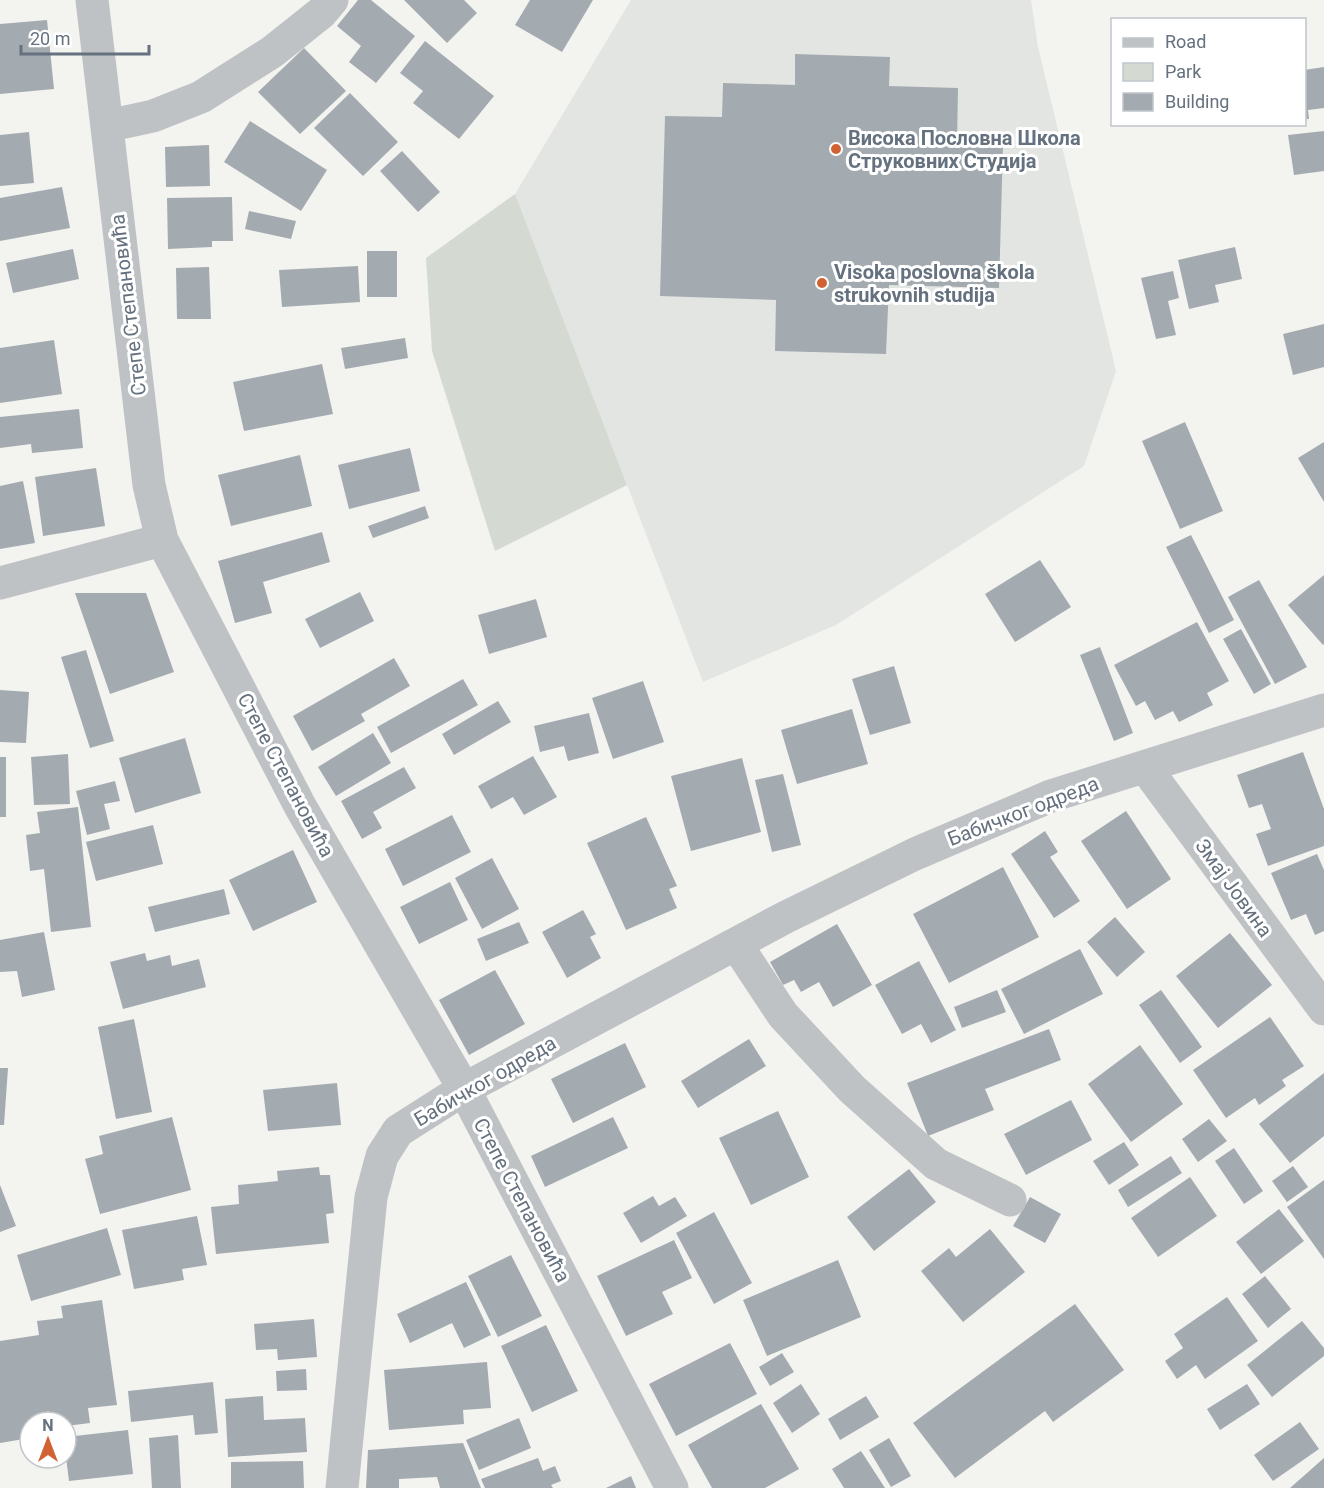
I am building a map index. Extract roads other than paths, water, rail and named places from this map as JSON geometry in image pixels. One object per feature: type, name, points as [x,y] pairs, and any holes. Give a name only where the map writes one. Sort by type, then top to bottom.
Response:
[{"type":"street","name":"Степе Степановића","points":[[92,0],[150,485],[162,540],[300,806],[464,1089],[672,1488]]},
{"type":"street","points":[[107,126],[153,116],[201,97],[272,52],[321,13],[332,0]]},
{"type":"street","points":[[0,583],[162,540]]},
{"type":"street","name":"Бабичког одреда","points":[[342,1488],[371,1197],[382,1155],[398,1131],[464,1089],[786,917],[915,854],[1051,796],[1324,710]]},
{"type":"street","name":"Змај Јовина","points":[[1145,767],[1324,1010]]},
{"type":"street","points":[[736,944],[783,1014],[852,1089],[936,1164],[1010,1200]]},
{"type":"place","name":"Висока Пословна Школа Струковних Студија","points":[[836,149]]},
{"type":"place","name":"Visoka poslovna škola strukovnih studija","points":[[822,283]]}]
